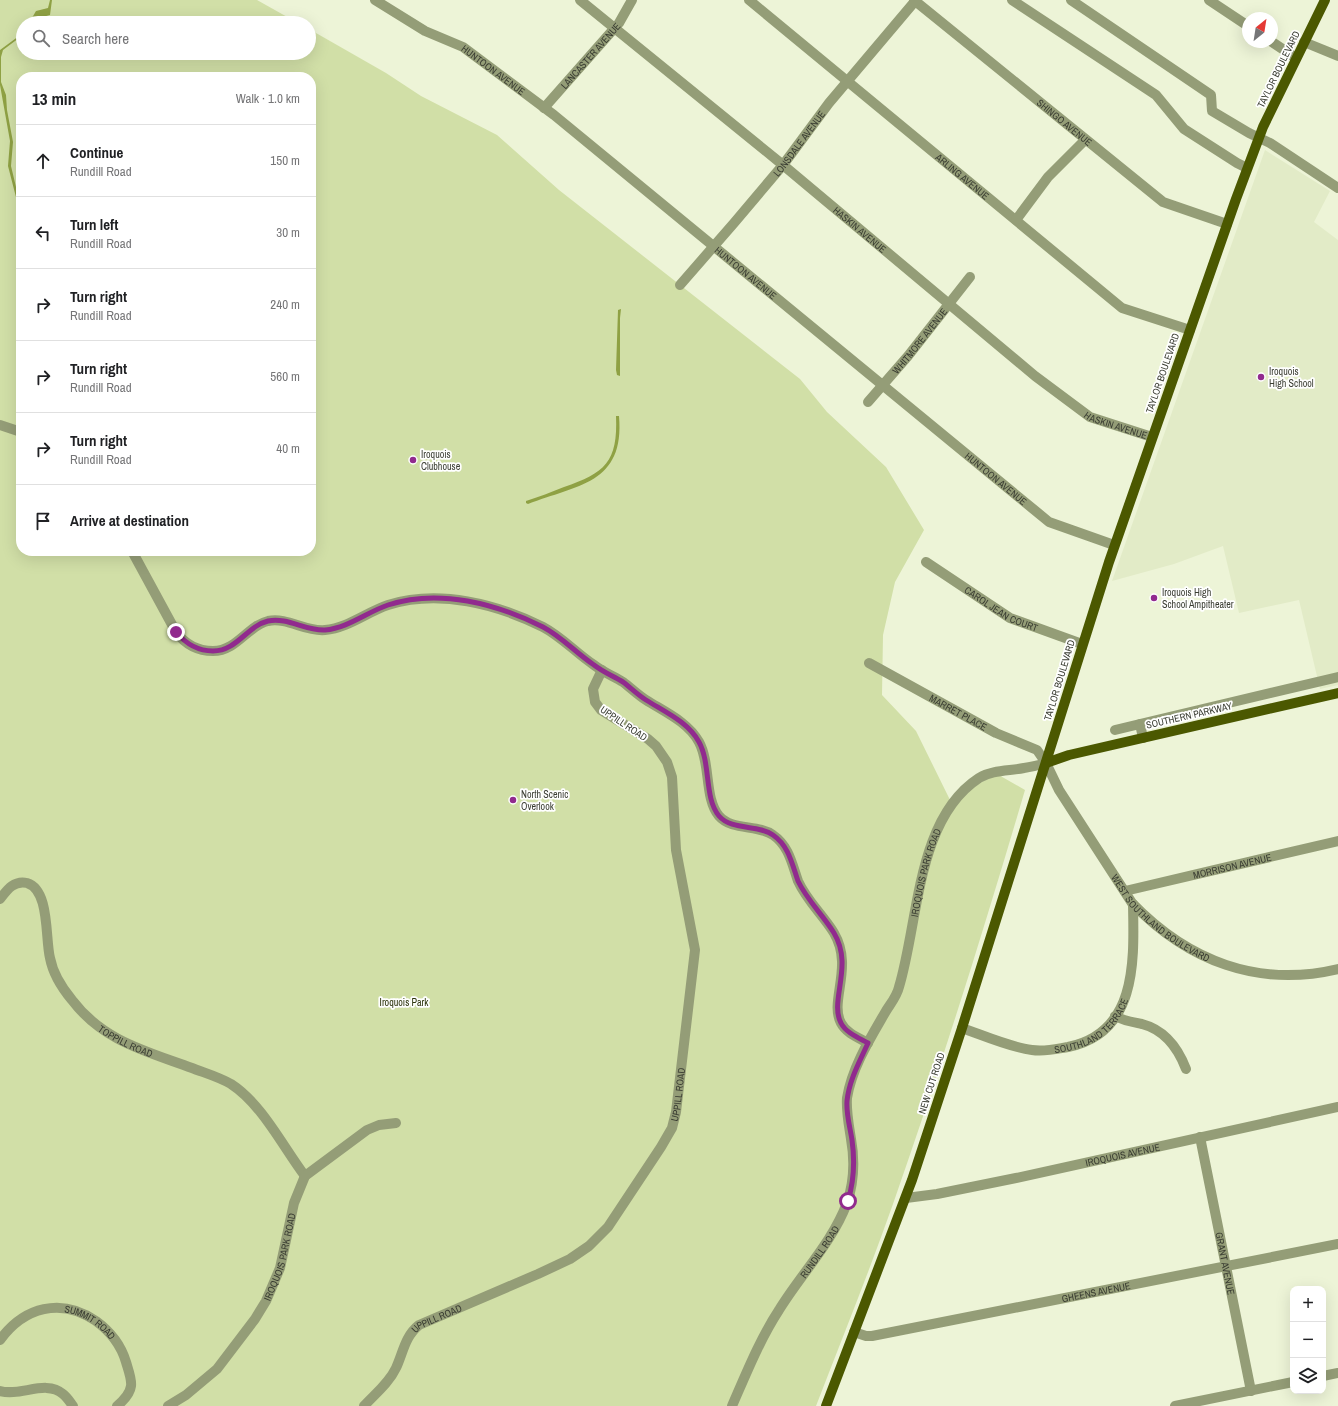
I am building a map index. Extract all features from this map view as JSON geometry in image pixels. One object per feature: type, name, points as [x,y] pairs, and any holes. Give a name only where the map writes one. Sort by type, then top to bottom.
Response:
[{"type":"main road","name":"TAYLOR BOULEVARD","points":[[1046,763],[1114,545],[1247,168],[1259,138],[1296,58],[1325,0]]},
{"type":"main road","name":"SOUTHERN PARKWAY","points":[[1046,763],[1069,755],[1338,693]]},
{"type":"main road","name":"NEW CUT ROAD","points":[[826,1406],[906,1198],[962,1028],[1046,763]]},
{"type":"street","name":"HUNTOON AVENUE","points":[[375,0],[425,31],[463,47],[544,108],[1049,522],[1114,545]]},
{"type":"street","name":"HASKIN AVENUE","points":[[580,0],[615,27],[645,54],[783,165],[950,303],[1035,376],[1086,415],[1152,437]]},
{"type":"street","name":"LANCASTER AVENUE","points":[[544,108],[615,27],[632,0]]},
{"type":"street","name":"ARLING AVENUE","points":[[749,0],[848,80],[1122,308],[1190,330]]},
{"type":"street","name":"LONSDALE AVENUE","points":[[680,286],[783,165],[848,80],[915,0]]},
{"type":"street","name":"SHINGO AVENUE","points":[[915,0],[1163,202],[1227,224]]},
{"type":"street","points":[[1012,0],[1156,96],[1184,129],[1247,168]]},
{"type":"street","points":[[1071,0],[1207,91],[1211,95],[1212,111],[1270,143],[1338,188]]},
{"type":"street","points":[[1209,0],[1242,22]]},
{"type":"street","points":[[1304,42],[1338,56]]},
{"type":"street","points":[[1278,46],[1296,58]]},
{"type":"street","points":[[1016,220],[1048,177],[1085,140]]},
{"type":"street","name":"WHITMORE AVENUE","points":[[868,402],[970,278]]},
{"type":"street","points":[[0,425],[16,430]]},
{"type":"street","points":[[135,556],[176,632],[186,642],[203,650],[219,650],[229,647],[258,626],[270,621],[286,621],[301,627],[327,630],[337,628],[388,605],[412,600],[435,599],[486,604],[511,612],[553,632],[602,670],[691,731],[704,752],[712,804],[720,816],[730,823],[768,832],[783,844],[804,892],[830,927],[839,942],[843,963],[838,1009],[841,1023],[850,1032],[868,1043]]},
{"type":"street","name":"CAROL JEAN COURT","points":[[926,562],[1010,618],[1082,644]]},
{"type":"street","name":"MARRET PLACE","points":[[869,663],[996,733],[1037,750],[1046,763]]},
{"type":"street","name":"UPPILL ROAD","points":[[364,1406],[388,1381],[396,1369],[409,1334],[419,1325],[538,1274],[570,1259],[589,1246],[616,1216],[672,1128],[676,1112],[695,950],[694,935],[676,850],[673,782],[667,762],[656,746],[648,739],[601,710],[595,702],[592,689],[602,670]]},
{"type":"street","points":[[1115,730],[1338,678]]},
{"type":"street","points":[[1140,724],[1143,738]]},
{"type":"street","name":"WEST SOUTHLAND BOULEVARD","points":[[1046,763],[1059,790],[1133,904],[1164,931],[1183,945],[1206,958],[1259,973],[1287,976],[1314,974],[1338,969]]},
{"type":"street","name":"IROQUOIS PARK ROAD","points":[[868,1043],[899,989],[931,846],[946,812],[963,792],[984,776],[1046,763]]},
{"type":"street","name":"MORRISON AVENUE","points":[[1125,891],[1338,841]]},
{"type":"street","name":"TOPPILL ROAD","points":[[0,899],[12,885],[18,883],[27,883],[37,890],[43,902],[51,964],[60,982],[80,1011],[97,1027],[117,1039],[232,1085],[253,1105],[305,1176]]},
{"type":"street","name":"SOUTHLAND TERRACE","points":[[962,1028],[1024,1049],[1049,1050],[1086,1042],[1103,1030],[1125,1001],[1133,969],[1133,904]]},
{"type":"street","points":[[1115,1016],[1125,1021],[1160,1032],[1177,1049],[1186,1069]]},
{"type":"street","name":"RUNDILL ROAD","points":[[732,1406],[772,1321],[828,1240],[846,1206],[854,1175],[848,1115],[848,1097],[855,1071],[868,1043]]},
{"type":"street","name":"IROQUOIS AVENUE","points":[[906,1198],[937,1194],[1016,1178],[1338,1107]]},
{"type":"street","points":[[305,1176],[367,1130],[379,1125],[396,1123]]},
{"type":"street","name":"GRANT AVENUE","points":[[1200,1137],[1251,1391]]},
{"type":"street","name":"IROQUOIS PARK ROAD","points":[[168,1406],[186,1395],[217,1369],[258,1313],[280,1268],[294,1204],[305,1176]]},
{"type":"street","name":"GHEENS AVENUE","points":[[854,1332],[866,1336],[872,1336],[1338,1244]]},
{"type":"street","name":"SUMMIT ROAD","points":[[0,1340],[18,1320],[44,1309],[58,1308],[77,1310],[91,1318],[109,1333],[123,1352],[131,1386],[124,1400],[117,1406]]},
{"type":"street","points":[[1326,1375],[1338,1373]]},
{"type":"street","points":[[1175,1406],[1290,1383]]},
{"type":"street","points":[[0,1391],[12,1393],[53,1388],[63,1393],[73,1406]]},
{"type":"shaded area","points":[[50,0],[52,0],[50,15],[33,16],[36,11],[48,8]]},
{"type":"shaded area","points":[[16,38],[16,40],[3,50],[1,57],[1,82],[6,95],[7,110],[13,142],[11,166],[16,187],[16,197],[8,166],[10,141],[0,85],[0,50]]},
{"type":"shaded area","name":"Iroquois High School","points":[[1265,150],[1330,191],[1314,222],[1338,240],[1338,685],[1320,689],[1299,600],[1239,613],[1223,546],[1174,564],[1112,581]]},
{"type":"shaded area","points":[[621,309],[620,376],[617,375],[616,370],[618,310]]},
{"type":"shaded area","points":[[616,416],[619,416],[619,439],[614,456],[606,469],[580,486],[528,504],[526,503],[526,501],[578,482],[599,471],[606,464],[611,455],[616,432]]},
{"type":"green space","name":"Iroquois Park","points":[[0,0],[257,0],[286,16],[16,16],[16,60],[316,60],[316,33],[386,73],[421,96],[497,135],[559,190],[800,379],[827,412],[886,467],[924,530],[895,582],[883,635],[882,695],[916,731],[952,804],[963,792],[997,774],[1025,790],[962,998],[911,1153],[874,1255],[816,1406],[0,1406]]},
{"type":"place","name":"Iroquois High School","points":[[1261,377]]},
{"type":"place","name":"Iroquois Clubhouse","points":[[413,460]]},
{"type":"place","name":"Iroquois High School Ampitheater","points":[[1154,598]]},
{"type":"place","name":"North Scenic Overlook","points":[[513,800]]},
{"type":"route","points":[[176,632],[192,646],[203,650],[212,651],[229,647],[258,626],[270,621],[280,620],[301,627],[327,630],[337,628],[388,605],[412,600],[460,600],[486,604],[511,612],[547,629],[569,644],[595,666],[686,725],[696,737],[704,752],[712,804],[714,808],[724,821],[736,825],[759,829],[774,835],[779,839],[787,849],[804,892],[835,934],[839,942],[843,958],[843,968],[838,1014],[841,1023],[846,1030],[868,1043],[855,1071],[847,1102],[854,1159],[854,1175],[848,1201]]}]
